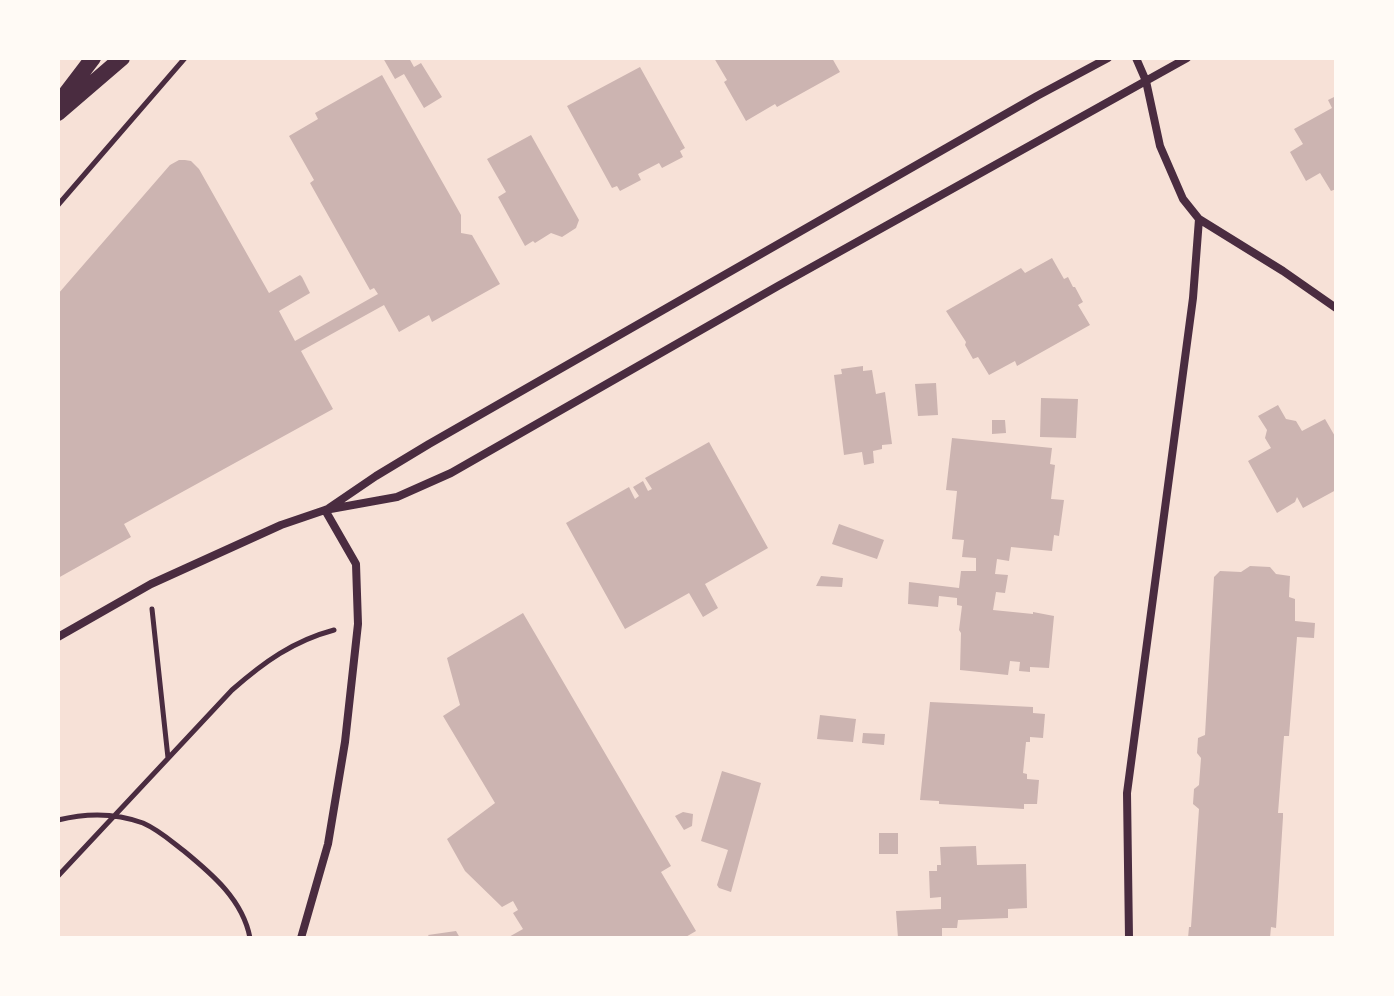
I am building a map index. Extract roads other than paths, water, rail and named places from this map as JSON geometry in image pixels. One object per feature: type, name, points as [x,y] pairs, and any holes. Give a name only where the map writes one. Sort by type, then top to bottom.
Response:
[{"type":"main road","points":[[58,104],[93,58]]},
{"type":"main road","points":[[58,113],[122,58]]},
{"type":"street","points":[[325,510],[443,436],[1108,58]]},
{"type":"street","points":[[1136,58],[1146,81],[1160,146],[1183,199],[1199,219],[1336,308]]},
{"type":"street","points":[[58,637],[151,584],[281,525],[325,510],[397,497],[451,473],[1187,58]]},
{"type":"street","points":[[1129,938],[1127,793],[1193,298],[1199,219]]},
{"type":"street","points":[[301,938],[328,844],[345,742],[358,624],[356,564],[325,510]]}]
